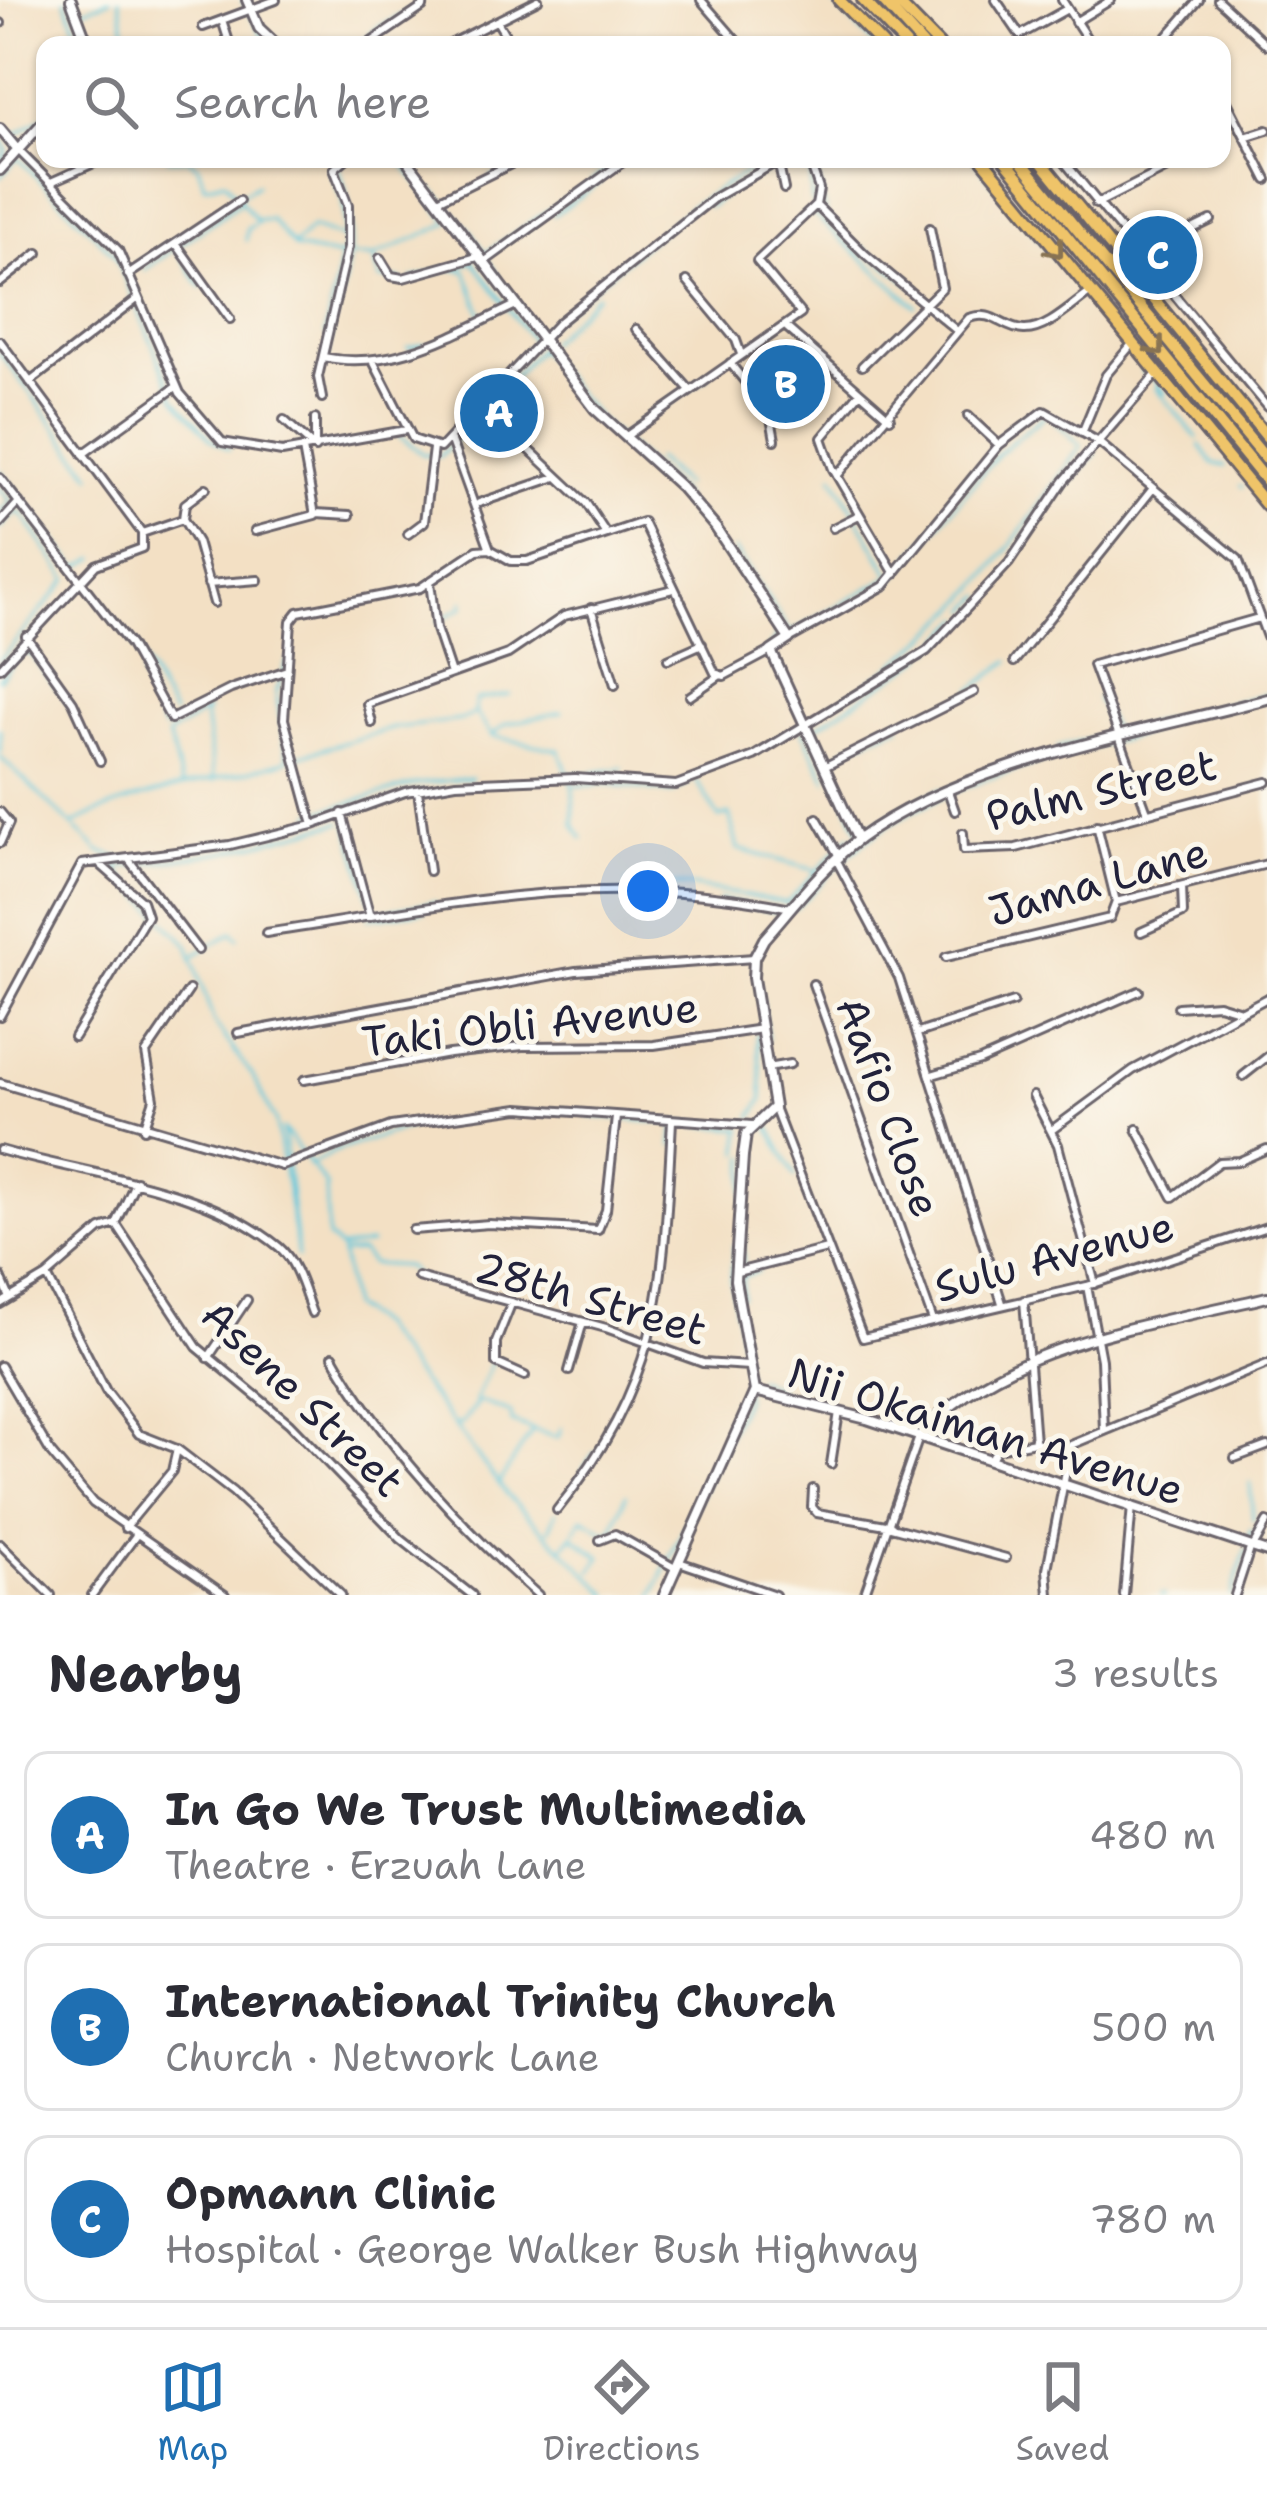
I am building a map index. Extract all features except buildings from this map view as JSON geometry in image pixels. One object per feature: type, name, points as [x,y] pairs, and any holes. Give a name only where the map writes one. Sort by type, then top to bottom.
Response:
[{"type":"highway","points":[[839,0],[874,36]]},
{"type":"highway","points":[[863,0],[897,36]]},
{"type":"highway","points":[[881,0],[915,36]]},
{"type":"highway","points":[[895,0],[930,36]]},
{"type":"highway","points":[[989,168],[1267,506]]},
{"type":"highway","points":[[1011,168],[1267,482]]},
{"type":"highway","points":[[1026,168],[1267,460]]},
{"type":"highway","points":[[1046,168],[1267,437]]},
{"type":"street","points":[[71,0],[85,36]]},
{"type":"street","points":[[203,27],[249,4],[276,0]]},
{"type":"street","points":[[380,36],[423,7],[424,0]]},
{"type":"street","points":[[466,36],[538,0]]},
{"type":"street","points":[[701,0],[732,36]]},
{"type":"street","points":[[996,0],[1020,35],[1067,9]]},
{"type":"street","points":[[1062,0],[1085,36]]},
{"type":"street","points":[[1075,22],[1112,0]]},
{"type":"street","points":[[1170,36],[1199,0]]},
{"type":"street","points":[[1218,0],[1267,45]]},
{"type":"street","points":[[249,4],[259,28],[268,36]]},
{"type":"street","points":[[222,20],[227,36]]},
{"type":"street","points":[[497,21],[506,36]]},
{"type":"street","points":[[1231,107],[1267,180]]},
{"type":"street","points":[[0,170],[36,127]]},
{"type":"street","points":[[0,129],[113,243],[176,387],[222,442],[263,452],[315,448],[407,430]]},
{"type":"street","points":[[1248,136],[1267,130]]},
{"type":"street","points":[[49,182],[82,168]]},
{"type":"street","points":[[322,398],[318,377],[348,247],[348,205],[335,168]]},
{"type":"street","points":[[413,168],[541,341],[625,437],[681,487],[716,528],[789,639]]},
{"type":"street","points":[[438,200],[503,168]]},
{"type":"street","points":[[380,258],[391,276],[403,278],[483,259],[613,168]]},
{"type":"street","points":[[373,361],[413,440],[433,448],[452,441],[541,341],[714,197],[766,168]]},
{"type":"street","points":[[781,168],[784,189]]},
{"type":"street","points":[[625,437],[801,314],[758,261],[816,205],[819,189],[811,168]]},
{"type":"street","points":[[1069,168],[1267,407]]},
{"type":"street","points":[[1096,204],[1167,168]]},
{"type":"street","points":[[128,275],[239,201]]},
{"type":"street","points":[[816,205],[957,330]]},
{"type":"street","points":[[1138,256],[1211,220]]},
{"type":"street","points":[[862,366],[942,287],[943,273],[930,227]]},
{"type":"street","points":[[177,245],[230,319]]},
{"type":"street","points":[[0,284],[38,253]]},
{"type":"street","points":[[686,281],[736,340],[741,356]]},
{"type":"street","points":[[837,476],[969,318],[988,314],[1023,330],[1035,328],[1091,292]]},
{"type":"street","points":[[30,382],[136,300]]},
{"type":"street","points":[[323,357],[373,361],[435,343],[516,305]]},
{"type":"street","points":[[787,327],[890,418]]},
{"type":"street","points":[[636,329],[690,390]]},
{"type":"street","points":[[0,341],[142,533],[144,545],[138,552],[96,565],[0,668]]},
{"type":"street","points":[[1082,433],[1111,365],[1132,344]]},
{"type":"street","points":[[730,364],[770,413],[775,440]]},
{"type":"street","points":[[0,1016],[77,867],[314,825],[418,790],[456,783],[688,780],[754,756],[807,728],[943,636],[1009,562],[1097,441],[1157,374]]},
{"type":"street","points":[[83,454],[176,387]]},
{"type":"street","points":[[860,392],[821,436],[837,476],[895,574]]},
{"type":"street","points":[[483,406],[586,503],[605,532]]},
{"type":"street","points":[[690,695],[870,595],[895,574],[999,445],[1044,411],[1097,441],[1151,491],[1238,559],[1267,637]]},
{"type":"street","points":[[968,416],[999,445]]},
{"type":"street","points":[[315,418],[315,448]]},
{"type":"street","points":[[284,420],[315,448]]},
{"type":"street","points":[[452,441],[478,503],[490,549]]},
{"type":"street","points":[[408,535],[424,522],[433,448]]},
{"type":"street","points":[[303,449],[316,513]]},
{"type":"street","points":[[478,503],[556,477]]},
{"type":"street","points":[[0,478],[130,644],[173,720],[231,688],[284,671]]},
{"type":"street","points":[[206,488],[185,504],[183,519],[197,542],[214,603]]},
{"type":"street","points":[[1013,662],[1151,491]]},
{"type":"street","points":[[0,523],[19,502]]},
{"type":"street","points":[[255,531],[316,513],[350,515]]},
{"type":"street","points":[[833,527],[859,515]]},
{"type":"street","points":[[142,533],[183,519]]},
{"type":"street","points":[[314,825],[286,732],[284,671],[291,621],[298,612],[430,582],[477,550],[490,549],[511,561],[527,561],[643,522],[719,676]]},
{"type":"street","points":[[208,584],[258,580]]},
{"type":"street","points":[[430,582],[433,616],[450,671]]},
{"type":"street","points":[[372,723],[367,704],[508,654],[565,616],[674,588]]},
{"type":"street","points":[[591,608],[615,685]]},
{"type":"street","points":[[1148,812],[1093,669],[1096,662],[1259,618]]},
{"type":"street","points":[[26,636],[73,702],[100,761]]},
{"type":"street","points":[[668,659],[702,644]]},
{"type":"street","points":[[772,650],[858,840]]},
{"type":"street","points":[[824,767],[974,692]]},
{"type":"street","points":[[736,1272],[826,1249],[774,1107],[754,958],[791,908],[858,840],[948,791],[1121,734],[1267,699]]},
{"type":"street","name":"Palm Street","points":[[963,833],[964,850],[984,853],[1267,782]]},
{"type":"street","points":[[418,790],[429,871]]},
{"type":"street","points":[[948,791],[956,811]]},
{"type":"street","points":[[0,812],[8,829],[0,843]]},
{"type":"street","points":[[342,813],[370,917]]},
{"type":"street","points":[[817,818],[898,978],[1002,1303]]},
{"type":"street","points":[[1097,824],[1116,902]]},
{"type":"street","points":[[129,860],[198,950]]},
{"type":"street","points":[[74,1036],[147,916],[142,902],[98,863]]},
{"type":"street","name":"Jama Lane","points":[[946,957],[1110,918],[1116,902],[1267,864]]},
{"type":"street","points":[[1141,932],[1183,913],[1182,886]]},
{"type":"street","points":[[266,933],[536,891],[649,887],[791,908]]},
{"type":"street","points":[[238,1033],[538,977],[645,962],[754,958]]},
{"type":"street","name":"Aafio Close","points":[[813,984],[932,1318]]},
{"type":"street","points":[[143,1129],[154,1099],[146,1053],[189,989]]},
{"type":"street","points":[[932,1075],[980,1061],[1139,991]]},
{"type":"street","points":[[1053,1129],[1133,1070],[1267,998]]},
{"type":"street","points":[[918,1033],[1012,1002]]},
{"type":"street","points":[[1178,1007],[1218,1004],[1240,1011]]},
{"type":"street","name":"Taki Obli Avenue","points":[[304,1080],[449,1054],[654,1045],[762,1030]]},
{"type":"street","points":[[1243,1076],[1267,1057]]},
{"type":"street","points":[[767,1068],[790,1064]]},
{"type":"street","points":[[0,1083],[271,1164],[297,1164],[391,1126],[519,1108],[752,1125]]},
{"type":"street","points":[[1033,1096],[1053,1129],[1091,1285],[1104,1430]]},
{"type":"street","points":[[664,1595],[755,1390],[736,1272],[744,1140],[752,1125],[774,1107]]},
{"type":"street","points":[[413,1230],[489,1224],[598,1230],[606,1210],[616,1115]]},
{"type":"street","points":[[556,1510],[627,1407],[656,1326],[672,1121]]},
{"type":"street","points":[[1137,1129],[1173,1197],[1219,1162],[1240,1161],[1267,1149]]},
{"type":"street","points":[[0,1150],[136,1181],[195,1202],[279,1247],[312,1313]]},
{"type":"street","points":[[0,1304],[47,1276],[101,1229],[116,1224],[136,1181]]},
{"type":"street","name":"Asene Street","points":[[116,1224],[208,1358],[290,1423],[401,1539],[472,1595]]},
{"type":"street","name":"Sulu Avenue","points":[[826,1249],[858,1332],[870,1338],[932,1318],[1091,1285],[1267,1226]]},
{"type":"street","points":[[0,1275],[10,1298]]},
{"type":"street","points":[[47,1276],[118,1406],[139,1434],[189,1458],[341,1595]]},
{"type":"street","name":"28th Street","points":[[418,1277],[583,1322],[703,1363],[749,1366]]},
{"type":"street","points":[[864,1595],[892,1527],[919,1437],[953,1401],[1032,1363],[1098,1340],[1267,1297]]},
{"type":"street","points":[[208,1358],[247,1300]]},
{"type":"street","points":[[1024,1300],[1032,1363],[1027,1388],[1035,1442]]},
{"type":"street","points":[[512,1302],[496,1342],[496,1363],[525,1376]]},
{"type":"street","points":[[569,1371],[583,1322]]},
{"type":"street","points":[[333,1356],[390,1440],[482,1546],[538,1595]]},
{"type":"street","points":[[991,1460],[997,1449],[1035,1442],[1068,1449],[1267,1364]]},
{"type":"street","points":[[0,1366],[51,1453],[93,1503],[225,1595]]},
{"type":"street","name":"Nii Okaiman Avenue","points":[[755,1390],[919,1437],[1267,1552]]},
{"type":"street","points":[[832,1464],[839,1412]]},
{"type":"street","points":[[1234,1458],[1267,1446]]},
{"type":"street","points":[[125,1528],[172,1471],[177,1449]]},
{"type":"street","points":[[1049,1595],[1047,1569],[1066,1485],[1068,1449]]},
{"type":"street","points":[[813,1489],[812,1507],[817,1513],[892,1527],[1006,1558]]},
{"type":"street","points":[[1124,1595],[1132,1506]]},
{"type":"street","points":[[1235,1595],[1252,1546],[1267,1522]]},
{"type":"street","points":[[92,1595],[137,1534]]},
{"type":"street","points":[[600,1540],[615,1534],[677,1565],[775,1595]]},
{"type":"street","points":[[0,1544],[51,1595]]},
{"type":"waterway","points":[[65,0],[79,36]]},
{"type":"waterway","points":[[79,11],[110,0]]},
{"type":"waterway","points":[[119,0],[126,36]]},
{"type":"waterway","points":[[242,0],[263,36]]},
{"type":"waterway","points":[[831,0],[866,36]]},
{"type":"waterway","points":[[369,36],[413,9]]},
{"type":"waterway","points":[[0,124],[15,135],[36,122]]},
{"type":"waterway","points":[[0,136],[7,150],[1,163]]},
{"type":"waterway","points":[[0,177],[17,158]]},
{"type":"waterway","points":[[18,158],[115,255],[175,398],[211,439],[229,449]]},
{"type":"waterway","points":[[199,168],[205,186],[225,181],[256,220],[271,220],[295,248],[341,257]]},
{"type":"waterway","points":[[325,334],[345,239],[343,202],[333,168]]},
{"type":"waterway","points":[[406,168],[446,219]]},
{"type":"waterway","points":[[592,181],[609,168]]},
{"type":"waterway","points":[[541,330],[694,204],[754,168]]},
{"type":"waterway","points":[[754,178],[772,168]]},
{"type":"waterway","points":[[808,168],[812,204]]},
{"type":"waterway","points":[[816,168],[825,212]]},
{"type":"waterway","points":[[981,168],[1165,393]]},
{"type":"waterway","points":[[334,322],[350,245],[349,209],[339,169]]},
{"type":"waterway","points":[[490,178],[510,169]]},
{"type":"waterway","points":[[554,215],[600,182]]},
{"type":"waterway","points":[[238,196],[257,185]]},
{"type":"waterway","points":[[433,189],[471,231],[499,277]]},
{"type":"waterway","points":[[487,252],[579,190]]},
{"type":"waterway","points":[[708,207],[725,195]]},
{"type":"waterway","points":[[217,212],[234,201]]},
{"type":"waterway","points":[[144,270],[240,203]]},
{"type":"waterway","points":[[812,213],[916,306]]},
{"type":"waterway","points":[[246,240],[247,229],[258,222]]},
{"type":"waterway","points":[[375,256],[449,223]]},
{"type":"waterway","points":[[294,245],[312,227],[345,239]]},
{"type":"waterway","points":[[862,247],[918,289]]},
{"type":"waterway","points":[[179,253],[201,287]]},
{"type":"waterway","points":[[352,256],[374,257],[380,279],[402,280]]},
{"type":"waterway","points":[[138,264],[149,257]]},
{"type":"waterway","points":[[473,261],[533,342],[479,402]]},
{"type":"waterway","points":[[412,279],[472,262]]},
{"type":"waterway","points":[[453,269],[466,271],[483,318]]},
{"type":"waterway","points":[[549,342],[597,295]]},
{"type":"waterway","points":[[465,326],[505,306]]},
{"type":"waterway","points":[[327,358],[332,332]]},
{"type":"waterway","points":[[408,348],[424,344]]},
{"type":"waterway","points":[[397,434],[423,454],[440,456],[539,349],[599,420],[684,497]]},
{"type":"waterway","points":[[0,353],[92,475]]},
{"type":"waterway","points":[[1142,370],[1147,376]]},
{"type":"waterway","points":[[627,432],[708,376]]},
{"type":"waterway","points":[[1156,388],[1197,438]]},
{"type":"waterway","points":[[888,585],[999,453],[1045,415]]},
{"type":"waterway","points":[[867,684],[961,604],[1033,515],[1081,446],[1053,419]]},
{"type":"waterway","points":[[1200,445],[1212,463],[1225,466]]},
{"type":"waterway","points":[[1060,492],[1096,454]]},
{"type":"waterway","points":[[656,459],[684,485]]},
{"type":"waterway","points":[[0,471],[77,568],[96,558]]},
{"type":"waterway","points":[[833,475],[890,574]]},
{"type":"waterway","points":[[0,488],[10,501],[0,513]]},
{"type":"waterway","points":[[0,528],[16,512],[21,513],[68,579],[0,660]]},
{"type":"waterway","points":[[734,549],[791,633],[887,578]]},
{"type":"waterway","points":[[969,610],[983,595]]},
{"type":"waterway","points":[[438,621],[463,607],[463,601]]},
{"type":"waterway","points":[[932,650],[963,617]]},
{"type":"waterway","points":[[768,651],[780,631]]},
{"type":"waterway","points":[[129,635],[173,714]]},
{"type":"waterway","points":[[0,679],[28,642]]},
{"type":"waterway","points":[[22,652],[32,655],[71,707]]},
{"type":"waterway","points":[[812,730],[925,656]]},
{"type":"waterway","points":[[72,825],[122,803],[288,760],[276,693],[288,660]]},
{"type":"waterway","points":[[972,690],[1009,661]]},
{"type":"waterway","points":[[141,675],[164,729]]},
{"type":"waterway","points":[[1057,748],[1267,694]]},
{"type":"waterway","points":[[475,713],[476,700],[510,695]]},
{"type":"waterway","points":[[1097,699],[1113,729]]},
{"type":"waterway","points":[[182,785],[168,735],[208,710]]},
{"type":"waterway","points":[[493,734],[506,724],[562,712]]},
{"type":"waterway","points":[[298,756],[394,728],[461,720],[476,713],[492,736],[559,750],[573,786],[609,784],[672,793],[689,783]]},
{"type":"waterway","points":[[205,714],[214,781]]},
{"type":"waterway","points":[[835,759],[848,747],[900,726]]},
{"type":"waterway","points":[[0,729],[0,752]]},
{"type":"waterway","points":[[802,730],[827,780]]},
{"type":"waterway","points":[[794,909],[859,846],[933,801],[1004,773],[1149,732]]},
{"type":"waterway","points":[[0,757],[96,848]]},
{"type":"waterway","points":[[832,766],[859,832],[941,789]]},
{"type":"waterway","points":[[591,773],[622,768]]},
{"type":"waterway","points":[[569,774],[585,773]]},
{"type":"waterway","points":[[311,814],[416,784],[471,778]]},
{"type":"waterway","points":[[696,780],[719,818],[729,814],[738,849],[818,871]]},
{"type":"waterway","points":[[573,789],[574,825],[582,838]]},
{"type":"waterway","points":[[386,802],[422,792]]},
{"type":"waterway","points":[[117,868],[224,852],[341,822]]},
{"type":"waterway","points":[[348,824],[374,912],[435,902]]},
{"type":"waterway","points":[[787,903],[850,836]]},
{"type":"waterway","points":[[98,851],[120,858]]},
{"type":"waterway","points":[[114,867],[188,945],[214,1022],[252,1075],[276,1123],[298,1257],[283,1129],[326,1185],[328,1238],[341,1249],[351,1307],[377,1325],[508,1496],[609,1595]]},
{"type":"waterway","points":[[627,884],[690,886],[787,903]]},
{"type":"waterway","points":[[719,900],[777,912]]},
{"type":"waterway","points":[[457,906],[483,903]]},
{"type":"waterway","points":[[369,918],[424,911]]},
{"type":"waterway","points":[[195,955],[233,932],[238,938]]},
{"type":"waterway","points":[[758,983],[767,1039]]},
{"type":"waterway","points":[[752,1118],[763,1098],[757,1034]]},
{"type":"waterway","points":[[492,1114],[548,1113]]},
{"type":"waterway","points":[[588,1116],[743,1129]]},
{"type":"waterway","points":[[766,1121],[795,1176]]},
{"type":"waterway","points":[[309,1166],[335,1151],[417,1125]]},
{"type":"waterway","points":[[673,1146],[675,1126]]},
{"type":"waterway","points":[[740,1153],[741,1132]]},
{"type":"waterway","points":[[742,1297],[746,1157]]},
{"type":"waterway","points":[[343,1248],[370,1244]]},
{"type":"waterway","points":[[734,1245],[731,1281],[744,1362]]},
{"type":"waterway","points":[[345,1253],[361,1252],[372,1264],[405,1266],[415,1275]]},
{"type":"waterway","points":[[743,1276],[758,1271]]},
{"type":"waterway","points":[[475,1401],[492,1361]]},
{"type":"waterway","points":[[653,1595],[744,1400],[746,1371]]},
{"type":"waterway","points":[[756,1377],[781,1390]]},
{"type":"waterway","points":[[453,1424],[462,1424],[479,1401],[511,1413],[512,1422],[533,1430]]},
{"type":"waterway","points":[[499,1483],[533,1430],[558,1438],[561,1428]]},
{"type":"waterway","points":[[583,1469],[595,1452]]},
{"type":"waterway","points":[[1250,1483],[1253,1520]]},
{"type":"waterway","points":[[572,1536],[583,1518],[607,1533],[613,1530],[626,1495]]},
{"type":"waterway","points":[[549,1530],[556,1512]]},
{"type":"waterway","points":[[1249,1542],[1251,1529]]},
{"type":"waterway","points":[[562,1548],[572,1536],[601,1557],[591,1571]]},
{"type":"waterway","points":[[1231,1595],[1246,1550]]},
{"type":"place","name":"Opmann Clinic","points":[[1158,255]]},
{"type":"place","name":"International Trinity Church","points":[[786,384]]},
{"type":"place","name":"In Go We Trust Multimedia","points":[[499,413]]}]
